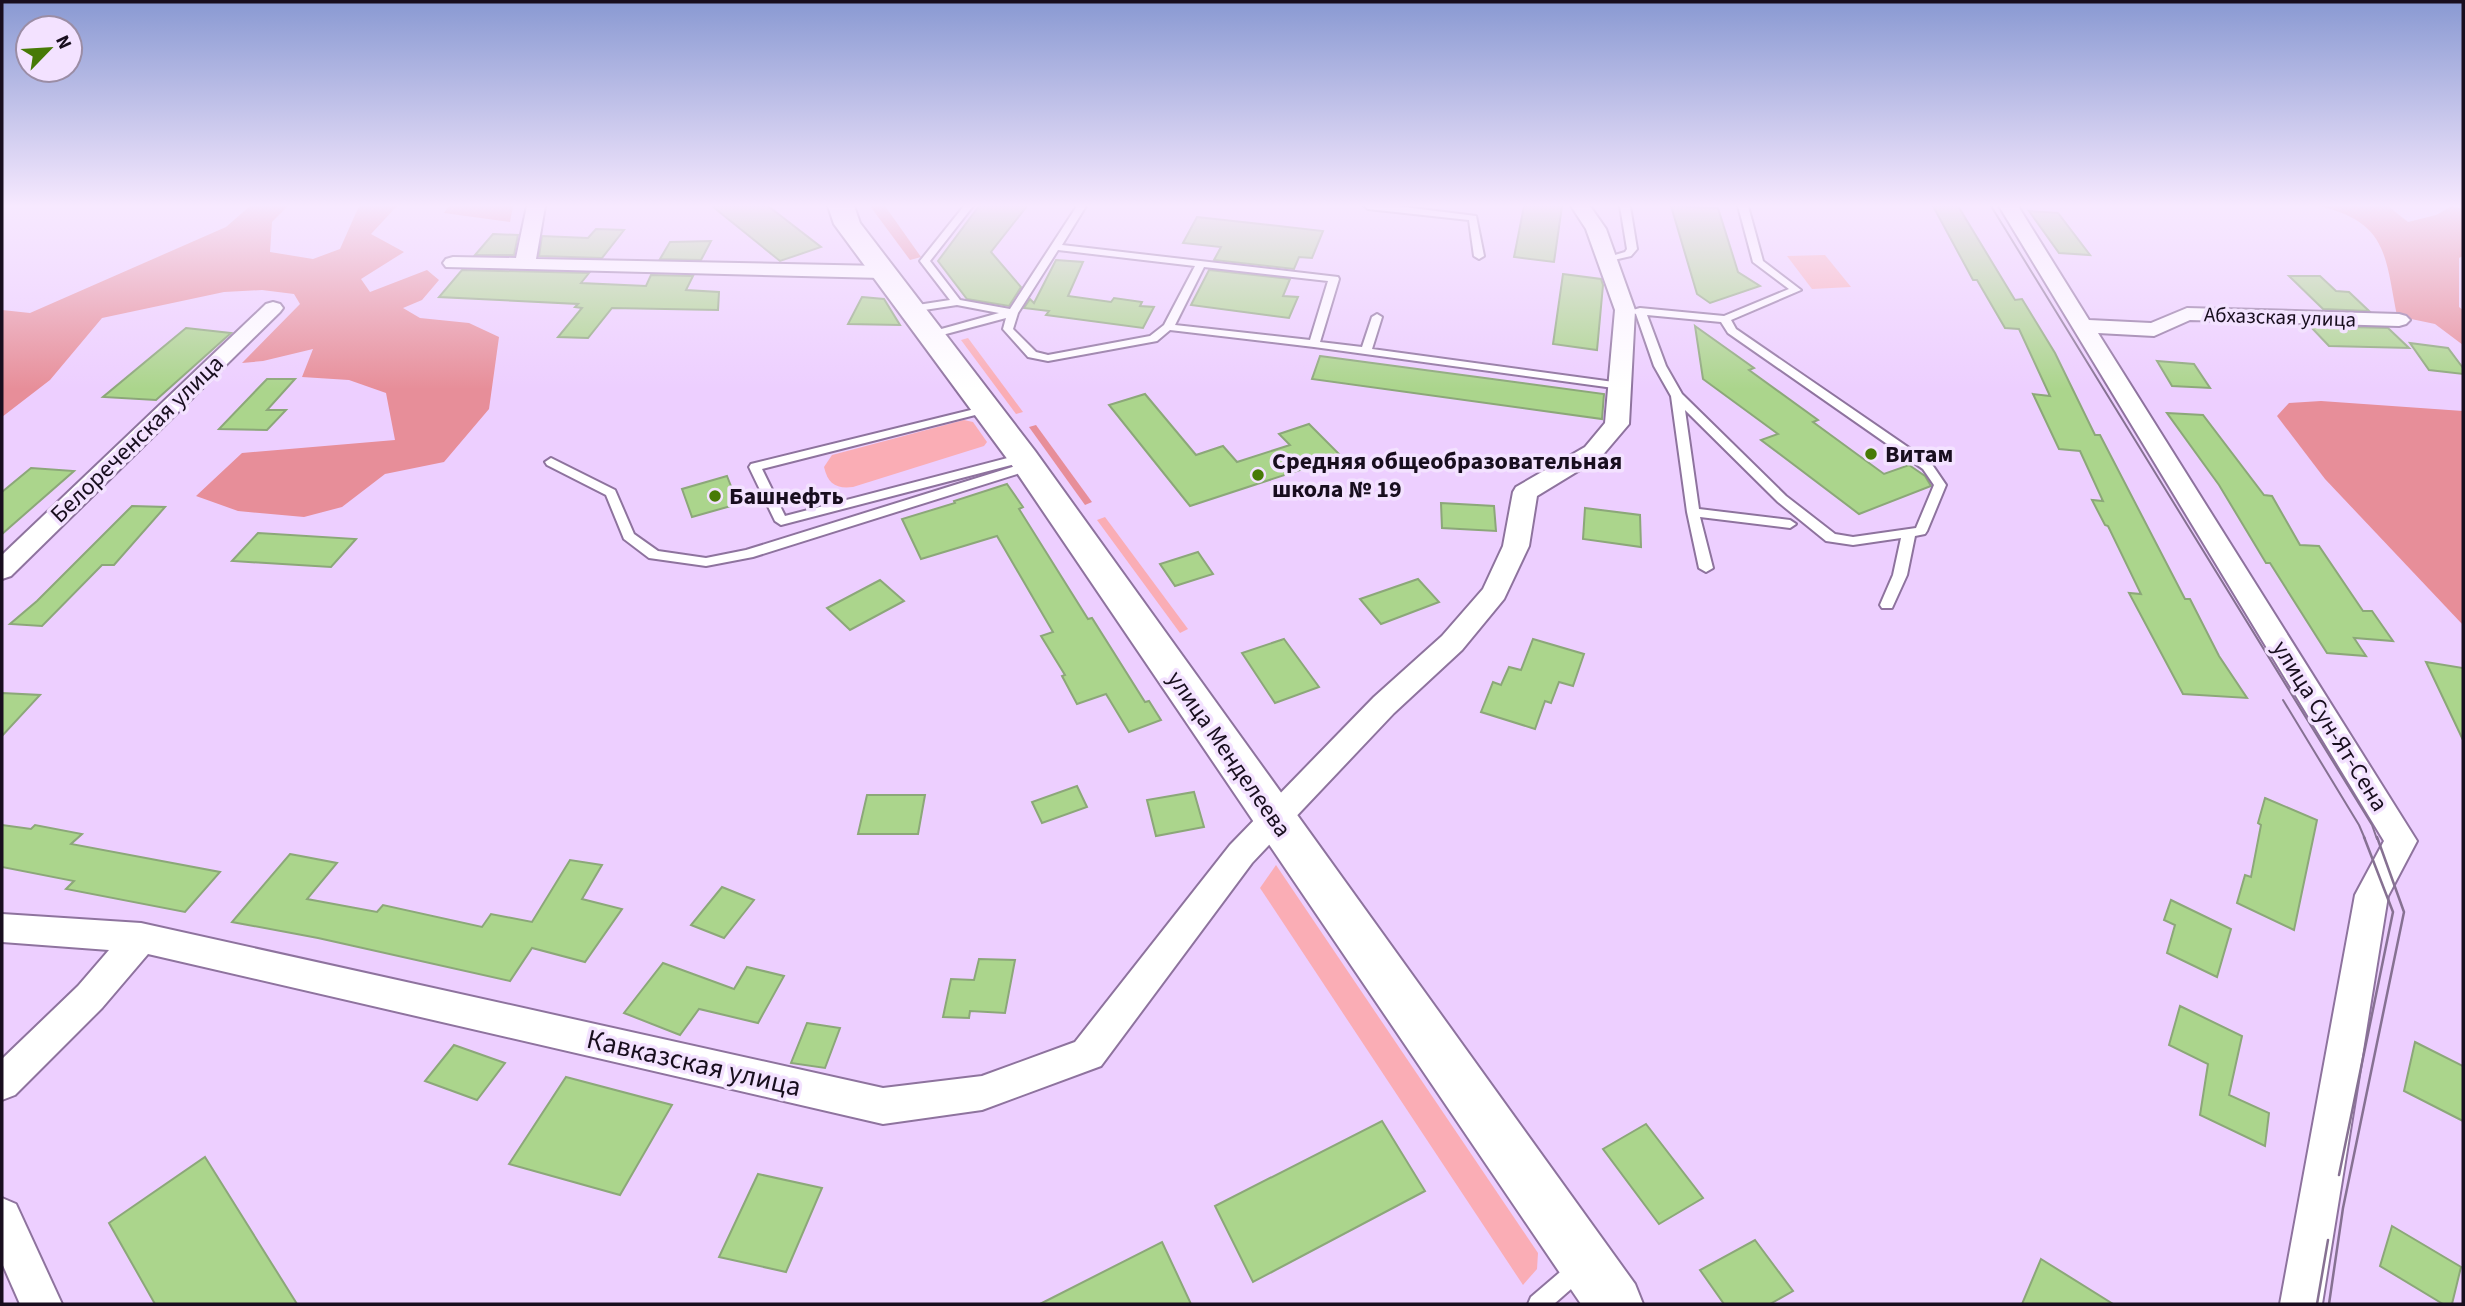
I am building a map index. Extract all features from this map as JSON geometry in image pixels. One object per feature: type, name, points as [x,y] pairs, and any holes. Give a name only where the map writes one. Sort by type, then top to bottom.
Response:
[{"type":"main road","name":"улица Менделеева","points":[[878,267],[1026,462],[1615,1304]]},
{"type":"street","points":[[624,267],[882,272]]},
{"type":"street","points":[[1611,267],[1633,310],[1621,386]]},
{"type":"street","name":"улица Сун-Ят-Сена","points":[[2046,267],[2401,841],[2372,895],[2301,1304]]},
{"type":"street","name":"Белореченская улица","points":[[2,570],[273,308]]},
{"type":"street","name":"Абхазская улица","points":[[2082,326],[2154,330],[2187,314],[2399,320]]},
{"type":"street","name":"Кавказская улица","points":[[2,928],[141,938],[883,1106],[982,1093],[1088,1054],[1241,854],[1384,705],[1452,643],[1495,593],[1516,546],[1524,492],[1593,452],[1617,424],[1621,386]]},
{"type":"street","points":[[2,1083],[90,997],[141,938]]},
{"type":"street","points":[[2,1218],[41,1304]]},
{"type":"lane","points":[[930,267],[957,302]]},
{"type":"lane","points":[[1042,267],[1013,313],[1008,329],[1032,355],[1048,358],[1153,339],[1168,327],[1199,267]]},
{"type":"lane","points":[[1219,267],[1334,279],[1314,344]]},
{"type":"lane","points":[[1633,310],[1725,319],[1796,290],[1765,267]]},
{"type":"lane","points":[[921,322],[957,302],[1013,313]]},
{"type":"lane","points":[[1633,310],[1677,396],[1782,499],[1831,538],[1853,541],[1921,531],[1940,485],[1927,466],[1732,331],[1725,319]]},
{"type":"lane","points":[[921,322],[1013,313]]},
{"type":"lane","points":[[1366,351],[1377,317]]},
{"type":"lane","points":[[1168,327],[1621,386]]},
{"type":"lane","points":[[1677,396],[1693,512],[1706,568]]},
{"type":"lane","points":[[987,409],[755,467],[781,521],[1026,462]]},
{"type":"lane","points":[[551,462],[611,492],[629,536],[654,555],[706,562],[748,554],[857,520],[1026,462]]},
{"type":"lane","points":[[857,520],[873,497]]},
{"type":"lane","points":[[1693,512],[1790,524]]},
{"type":"lane","points":[[1887,605],[1900,575],[1909,533]]},
{"type":"lane","points":[[1538,1304],[1586,1262]]},
{"type":"shaded area","points":[[135,267],[380,267],[361,279],[370,292],[427,270],[439,280],[422,300],[403,308],[420,318],[469,323],[499,337],[489,409],[444,462],[385,474],[342,507],[304,517],[238,511],[196,496],[242,453],[395,440],[386,393],[349,380],[302,377],[313,349],[263,361],[242,363],[300,304],[294,294],[262,290],[224,292],[102,318],[50,380],[2,417],[2,310],[30,313]]},
{"type":"shaded area","points":[[1795,267],[1835,267],[1851,287],[1812,289]]},
{"type":"shaded area","points":[[2387,267],[2459,267],[2463,345],[2435,324],[2397,316]]},
{"type":"shaded area","points":[[968,338],[1023,412],[1016,414],[961,340]]},
{"type":"shaded area","points":[[2321,401],[2463,411],[2463,625],[2325,479],[2277,416],[2289,403]]},
{"type":"shaded area","points":[[964,420],[973,422],[987,442],[984,446],[853,487],[834,484],[826,473],[824,467],[832,455]]},
{"type":"shaded area","points":[[1036,425],[1092,502],[1085,505],[1029,427]]},
{"type":"shaded area","points":[[1105,517],[1188,629],[1180,633],[1097,520]]},
{"type":"shaded area","points":[[1276,865],[1538,1253],[1537,1269],[1523,1285],[1260,888]]},
{"type":"building","points":[[943,267],[1004,267],[1021,287],[1009,306],[967,299]]},
{"type":"building","points":[[1052,267],[1081,267],[1068,296],[1111,302],[1114,298],[1142,302],[1140,306],[1154,307],[1143,328],[1046,315],[1049,311],[1024,308],[1030,299],[1034,303]]},
{"type":"building","points":[[1689,267],[1736,267],[1738,272],[1760,286],[1710,303],[1697,294]]},
{"type":"building","points":[[1966,267],[1995,267],[2015,300],[2022,299],[2055,353],[2095,435],[2100,435],[2185,599],[2190,599],[2219,656],[2247,698],[2183,694],[2129,593],[2141,594],[2108,526],[2092,500],[2103,501],[2080,451],[2059,449],[2033,394],[2050,396],[2019,329],[2005,328],[1977,280],[1973,280]]},
{"type":"building","points":[[462,270],[589,273],[581,283],[646,286],[651,275],[693,276],[686,290],[719,292],[718,310],[612,308],[588,338],[558,337],[582,308],[575,307],[578,304],[439,297]]},
{"type":"building","points":[[1209,270],[1290,279],[1283,296],[1298,297],[1289,318],[1191,305]]},
{"type":"building","points":[[1563,274],[1601,279],[1603,285],[1597,350],[1553,344]]},
{"type":"building","points":[[2289,276],[2320,276],[2336,291],[2349,292],[2369,311],[2323,309]]},
{"type":"building","points":[[862,297],[884,299],[900,325],[848,324]]},
{"type":"building","points":[[1695,326],[1754,368],[1749,370],[1818,420],[1813,422],[1884,474],[1909,465],[1925,476],[1931,486],[1859,514],[1761,440],[1778,434],[1703,379]]},
{"type":"building","points":[[2310,326],[2388,328],[2409,348],[2329,346]]},
{"type":"building","points":[[186,328],[231,333],[156,400],[103,397]]},
{"type":"building","points":[[2410,343],[2448,348],[2463,368],[2463,374],[2429,370]]},
{"type":"building","points":[[1320,356],[1604,394],[1602,419],[1312,379]]},
{"type":"building","points":[[2157,361],[2194,364],[2210,388],[2172,386]]},
{"type":"building","points":[[267,379],[295,379],[267,410],[286,410],[267,430],[219,429]]},
{"type":"building","points":[[1145,394],[1196,455],[1223,446],[1237,462],[1290,445],[1279,434],[1309,424],[1345,460],[1313,471],[1309,467],[1190,506],[1109,405]]},
{"type":"building","points":[[2167,413],[2203,415],[2264,495],[2272,496],[2300,545],[2319,546],[2363,611],[2372,611],[2393,641],[2354,638],[2366,656],[2327,653],[2270,563],[2266,563],[2219,485]]},
{"type":"building","points":[[31,468],[74,471],[2,534],[2,492]]},
{"type":"building","points":[[727,476],[738,504],[692,517],[682,489]]},
{"type":"building","points":[[1007,484],[1023,507],[1019,509],[1088,619],[1092,618],[1145,702],[1149,701],[1161,720],[1129,732],[1106,694],[1077,704],[1062,676],[1065,675],[1041,636],[1053,632],[997,536],[921,559],[902,519]]},
{"type":"building","points":[[1441,503],[1494,506],[1496,531],[1442,528]]},
{"type":"building","points":[[132,506],[165,507],[114,565],[102,565],[42,626],[10,624],[37,601]]},
{"type":"building","points":[[1585,508],[1640,515],[1641,547],[1583,539]]},
{"type":"building","points":[[258,533],[356,539],[331,567],[232,561]]},
{"type":"building","points":[[1198,552],[1213,574],[1175,586],[1160,564]]},
{"type":"building","points":[[1418,579],[1439,602],[1381,624],[1360,599]]},
{"type":"building","points":[[880,580],[904,601],[850,630],[827,608]]},
{"type":"building","points":[[1284,639],[1319,687],[1275,703],[1242,653]]},
{"type":"building","points":[[1533,639],[1584,654],[1573,686],[1559,682],[1551,703],[1545,701],[1535,729],[1481,712],[1493,682],[1501,685],[1509,667],[1521,670]]},
{"type":"building","points":[[2426,662],[2463,668],[2463,740]]},
{"type":"building","points":[[2,693],[40,695],[2,736]]},
{"type":"building","points":[[1077,786],[1087,807],[1042,823],[1032,802]]},
{"type":"building","points":[[1194,792],[1204,827],[1156,836],[1147,800]]},
{"type":"building","points":[[867,795],[925,795],[918,834],[858,834]]},
{"type":"building","points":[[2265,798],[2317,820],[2294,930],[2237,903],[2245,875],[2251,877],[2261,825],[2258,823]]},
{"type":"building","points":[[2,825],[31,829],[35,825],[82,834],[71,844],[220,872],[185,912],[66,889],[74,881],[2,867]]},
{"type":"building","points":[[290,854],[337,863],[307,899],[377,912],[383,905],[482,927],[491,914],[532,922],[570,860],[602,865],[582,899],[622,909],[585,962],[532,948],[510,981],[318,938],[232,922]]},
{"type":"building","points":[[722,887],[754,900],[724,938],[691,925]]},
{"type":"building","points":[[2171,900],[2231,929],[2217,977],[2167,953],[2175,925],[2164,920]]},
{"type":"building","points":[[979,959],[1015,960],[1005,1013],[970,1011],[969,1018],[943,1017],[951,979],[974,980]]},
{"type":"building","points":[[663,963],[734,989],[747,967],[784,976],[758,1023],[699,1009],[680,1035],[624,1013]]},
{"type":"building","points":[[2180,1006],[2242,1036],[2229,1095],[2269,1113],[2265,1146],[2200,1115],[2208,1064],[2169,1045]]},
{"type":"building","points":[[807,1023],[840,1028],[825,1068],[791,1063]]},
{"type":"building","points":[[2415,1042],[2463,1066],[2463,1121],[2404,1091]]},
{"type":"building","points":[[454,1045],[505,1063],[477,1100],[425,1081]]},
{"type":"building","points":[[566,1077],[672,1105],[620,1195],[509,1164]]},
{"type":"building","points":[[1382,1121],[1425,1191],[1253,1282],[1215,1206]]},
{"type":"building","points":[[1646,1124],[1703,1198],[1659,1224],[1603,1149]]},
{"type":"building","points":[[205,1157],[297,1304],[155,1304],[109,1223]]},
{"type":"building","points":[[758,1174],[822,1188],[786,1272],[719,1257]]},
{"type":"building","points":[[2392,1226],[2461,1267],[2452,1304],[2443,1304],[2380,1266]]},
{"type":"building","points":[[1755,1240],[1793,1291],[1770,1304],[1724,1304],[1700,1270]]},
{"type":"building","points":[[1162,1242],[1191,1304],[1040,1304]]},
{"type":"building","points":[[2041,1259],[2113,1304],[2022,1304]]},
{"type":"tram line","points":[[2029,267],[2372,825],[2377,839]]},
{"type":"tram line","points":[[2283,700],[2365,839]]},
{"type":"tram line","points":[[2339,1175],[2393,912],[2364,837]]},
{"type":"tram line","points":[[2329,1304],[2343,1208],[2404,912],[2377,837]]},
{"type":"tram line","points":[[2317,1304],[2328,1240]]},
{"type":"place","name":"Витам","points":[[1871,454]]},
{"type":"place","name":"Средняя общеобразовательная школа № 19","points":[[1258,475]]},
{"type":"place","name":"Башнефть","points":[[715,496]]}]
